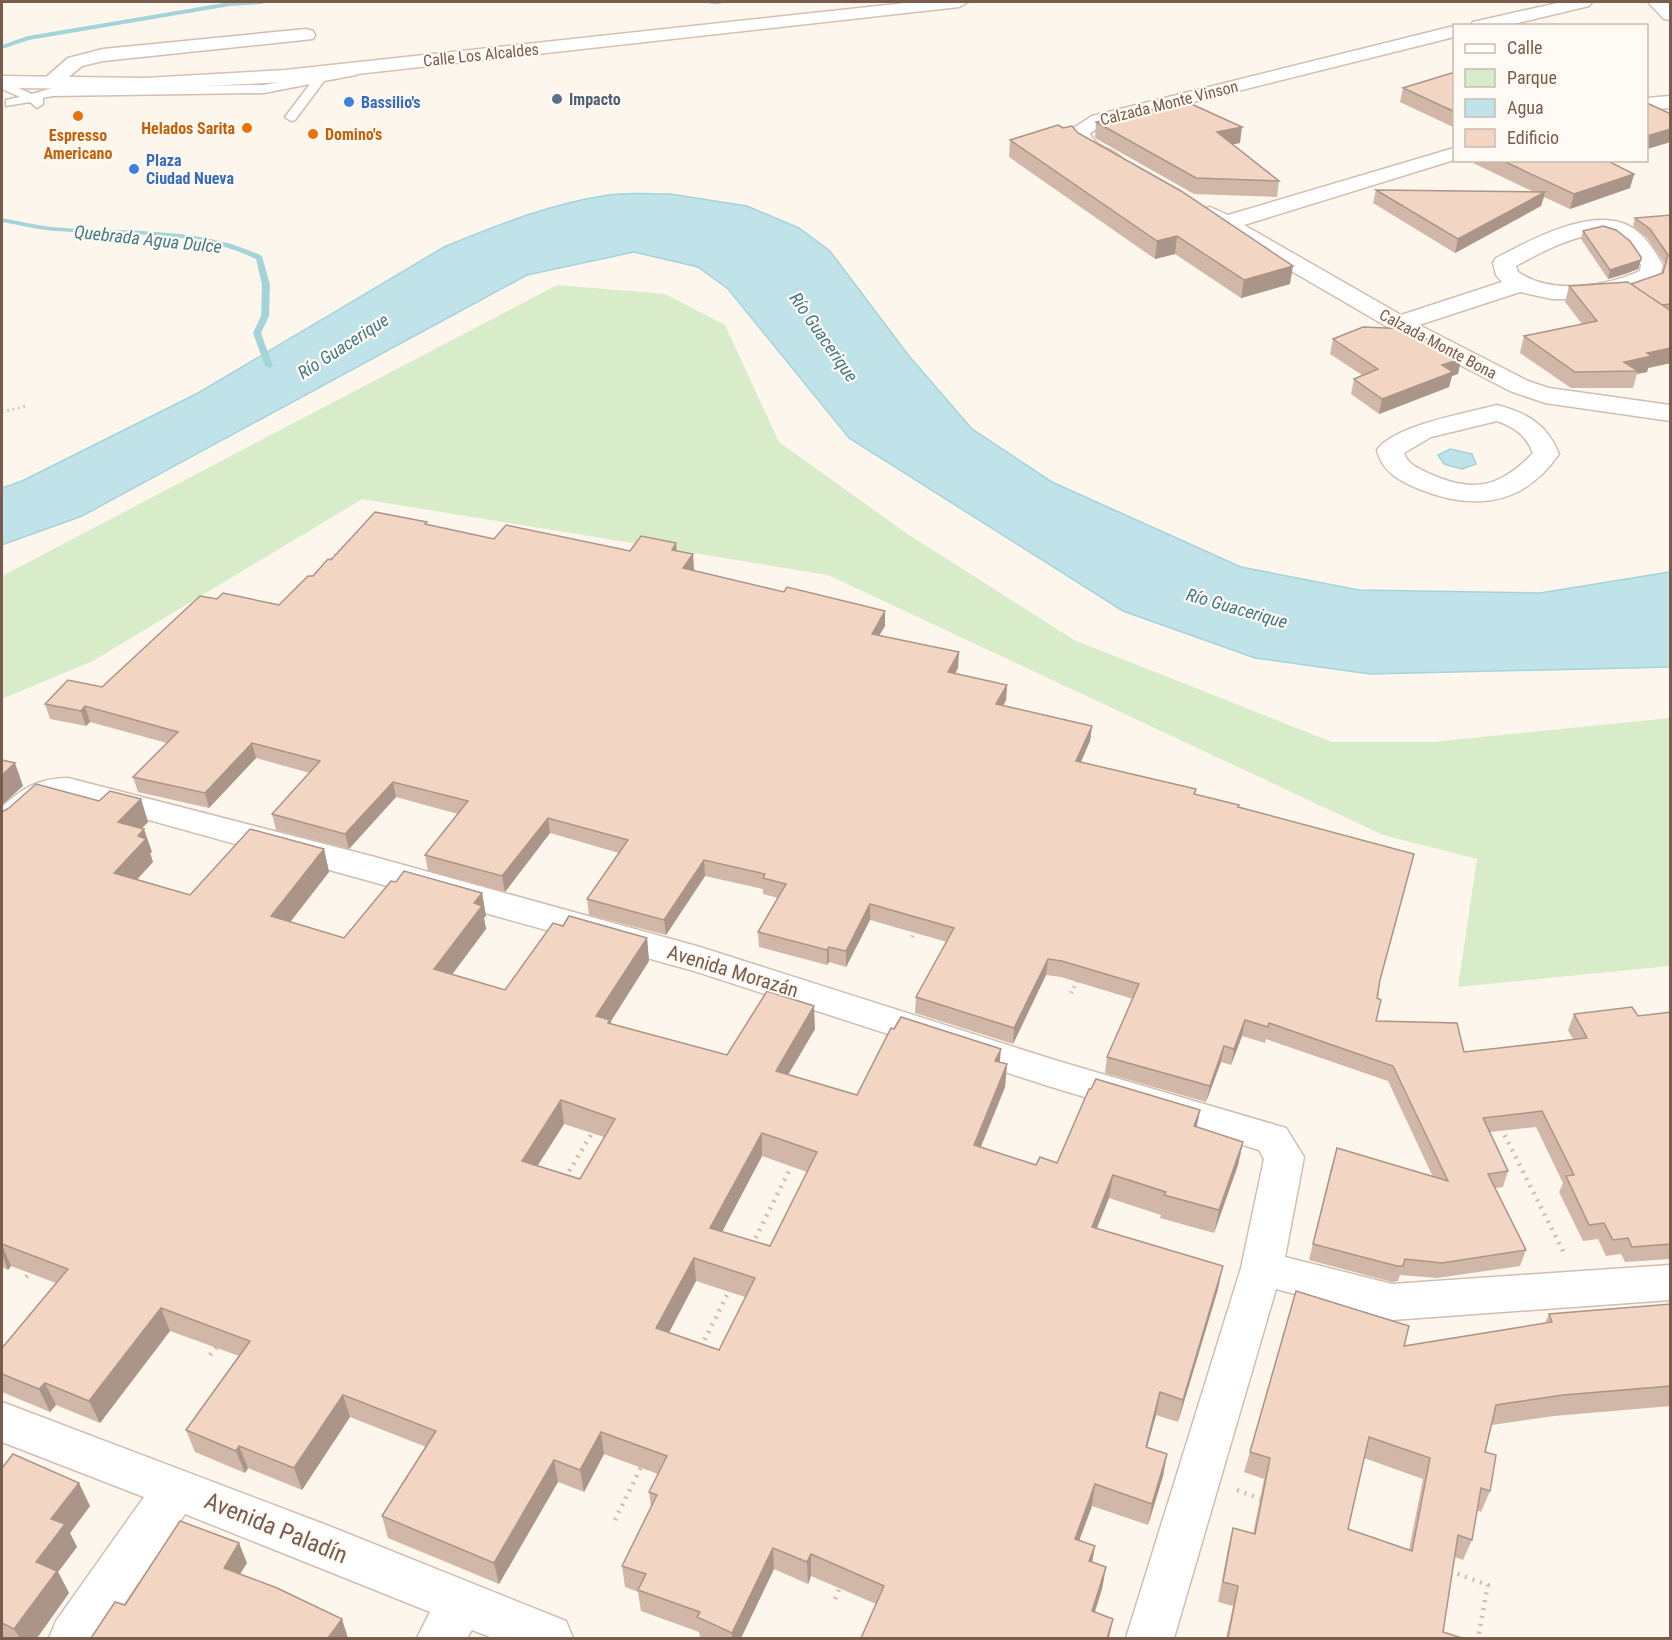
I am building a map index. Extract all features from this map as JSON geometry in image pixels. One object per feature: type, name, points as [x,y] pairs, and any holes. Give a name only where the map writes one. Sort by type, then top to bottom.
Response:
[{"type":"street","name":"Calle Los Alcaldes","points":[[2,83],[188,84],[378,66],[959,2]]},
{"type":"street","points":[[1488,24],[1583,2]]},
{"type":"street","name":"Calzada Monte Vinson","points":[[1125,167],[1085,144],[1079,138],[1079,131],[1099,120],[1453,32]]},
{"type":"street","points":[[48,84],[75,62],[104,55],[134,50],[306,35]]},
{"type":"street","points":[[1648,104],[1671,102]]},
{"type":"street","points":[[1196,206],[1226,223],[1453,155]]},
{"type":"street","name":"Calzada Monte Bona","points":[[1226,223],[1399,324],[1495,376],[1545,394],[1671,412]]},
{"type":"street","points":[[1399,324],[1520,284],[1536,291],[1593,292],[1635,283],[1651,275],[1652,265],[1628,234],[1616,228],[1598,225],[1548,241],[1504,263],[1507,275],[1520,284]]},
{"type":"street","points":[[1514,417],[1540,436],[1546,454],[1528,474],[1506,486],[1474,495],[1447,488],[1417,478],[1396,466],[1391,456],[1390,450],[1422,432],[1497,413],[1514,417],[1545,394]]},
{"type":"street","name":"Avenida Morazán","points":[[2,826],[36,794],[57,786],[238,831],[700,960],[1058,1075],[1272,1139],[1284,1157],[1262,1268],[1150,1638]]},
{"type":"street","points":[[1262,1268],[1392,1302],[1671,1283]]},
{"type":"street","name":"Avenida Paladín","points":[[2,1422],[127,1473],[176,1489],[451,1621],[549,1638]]},
{"type":"street","points":[[73,1638],[176,1489]]},
{"type":"lane","points":[[37,104],[35,100],[38,95],[67,90],[168,92],[264,89],[378,66]]},
{"type":"lane","points":[[264,89],[289,106],[311,95],[319,79]]},
{"type":"lane","points":[[2,83],[27,95],[26,99],[10,103]]},
{"type":"lane","points":[[156,105],[168,92]]},
{"type":"path","points":[[2,412],[26,406]]},
{"type":"path","points":[[327,564],[351,539]]},
{"type":"path","points":[[912,938],[917,927]]},
{"type":"path","points":[[1071,993],[1081,972]]},
{"type":"path","points":[[1496,1118],[1582,1289]]},
{"type":"path","points":[[559,1187],[597,1127]]},
{"type":"path","points":[[751,1247],[798,1153]]},
{"type":"path","points":[[26,1277],[33,1268]]},
{"type":"path","points":[[699,1352],[735,1279]]},
{"type":"path","points":[[210,1355],[225,1336]]},
{"type":"path","points":[[615,1521],[646,1458]]},
{"type":"path","points":[[1200,1475],[1266,1501]]},
{"type":"path","points":[[1443,1568],[1488,1585],[1478,1638]]},
{"type":"path","points":[[835,1599],[844,1577]]},
{"type":"green space","points":[[557,285],[665,294],[725,325],[779,442],[906,533],[1074,640],[1332,742],[1432,742],[1670,718],[1670,966],[1458,987],[1477,859],[1383,835],[828,575],[362,499],[93,661],[2,699],[2,576]]},
{"type":"water","name":"Río Guacerique","points":[[616,194],[670,194],[747,206],[799,228],[830,251],[909,356],[972,429],[1052,482],[1241,567],[1359,590],[1540,593],[1670,572],[1670,667],[1370,674],[1255,658],[1123,611],[849,438],[728,289],[698,267],[634,252],[527,275],[82,516],[2,545],[2,488],[22,481],[198,393],[444,247],[504,223],[567,203]]},
{"type":"water","points":[[1450,449],[1472,454],[1476,464],[1462,469],[1444,464],[1438,455]]},
{"type":"building","points":[[1453,73],[1453,111],[1403,88]]},
{"type":"building","points":[[1187,102],[1242,127],[1217,132],[1279,181],[1196,178],[1096,122]]},
{"type":"building","points":[[1648,103],[1671,114],[1671,129],[1648,136]]},
{"type":"building","points":[[1058,125],[1063,128],[1072,126],[1078,133],[1181,191],[1293,266],[1244,280],[1177,236],[1157,241],[1010,140]]},
{"type":"building","points":[[1505,162],[1610,162],[1634,174],[1574,194]]},
{"type":"building","points":[[1376,190],[1545,192],[1458,239]]},
{"type":"building","points":[[1671,215],[1671,304],[1661,305],[1631,284],[1663,273],[1668,255],[1650,229],[1635,218]]},
{"type":"building","points":[[1603,226],[1616,230],[1630,241],[1641,260],[1610,270],[1583,231]]},
{"type":"building","points":[[1628,282],[1671,311],[1671,348],[1647,353],[1652,356],[1624,362],[1638,371],[1575,372],[1524,336],[1597,321],[1569,286]]},
{"type":"building","points":[[1363,327],[1410,329],[1461,359],[1442,365],[1453,372],[1382,399],[1354,379],[1378,369],[1333,339]]},
{"type":"building","points":[[375,512],[494,539],[506,525],[630,551],[641,536],[676,543],[672,550],[693,554],[683,568],[784,592],[787,587],[885,611],[872,634],[959,652],[948,672],[1007,685],[996,704],[1092,726],[1076,761],[1196,789],[1194,794],[1414,854],[1380,980],[1377,998],[1381,1000],[1376,1021],[1457,1023],[1464,1052],[1587,1038],[1574,1014],[1632,1007],[1638,1016],[1671,1012],[1671,1244],[1632,1247],[1628,1238],[1613,1240],[1604,1223],[1589,1225],[1566,1176],[1574,1175],[1542,1111],[1483,1118],[1508,1171],[1488,1174],[1526,1250],[1442,1263],[1405,1259],[1403,1266],[1397,1266],[1313,1244],[1337,1148],[1448,1181],[1393,1066],[1269,1023],[1268,1027],[1245,1020],[1234,1049],[1224,1046],[1210,1086],[1107,1057],[1139,984],[1048,959],[1014,1028],[916,997],[954,928],[870,904],[846,951],[829,947],[827,950],[758,932],[786,884],[763,878],[765,874],[704,860],[664,920],[587,899],[628,840],[548,818],[502,876],[425,855],[468,801],[393,782],[345,834],[272,814],[320,761],[252,743],[205,793],[133,777],[178,732],[85,706],[81,711],[45,704],[68,680],[102,687],[200,596],[217,599],[223,593],[279,605],[308,576],[313,576],[328,559],[331,560]]},
{"type":"building","points":[[2,760],[15,763],[2,775]]},
{"type":"building","points":[[36,784],[99,801],[110,791],[141,799],[118,822],[144,829],[138,836],[146,839],[114,873],[190,895],[250,829],[324,849],[271,916],[344,938],[391,881],[396,882],[404,871],[482,893],[474,903],[482,906],[434,969],[505,990],[553,923],[563,926],[569,916],[647,938],[596,1016],[610,1020],[608,1023],[727,1055],[767,991],[814,1006],[776,1071],[857,1095],[891,1028],[894,1029],[901,1017],[1001,1049],[995,1061],[1007,1064],[974,1145],[1036,1165],[1040,1157],[1057,1163],[1089,1089],[1096,1079],[1200,1110],[1194,1126],[1243,1142],[1219,1210],[1164,1195],[1166,1192],[1113,1175],[1092,1227],[1223,1266],[1183,1400],[1160,1392],[1146,1447],[1167,1454],[1152,1504],[1095,1484],[1075,1539],[1095,1546],[1089,1561],[1106,1567],[1092,1611],[1113,1619],[1107,1638],[861,1638],[884,1586],[811,1554],[807,1562],[773,1548],[732,1633],[697,1617],[700,1612],[638,1590],[646,1574],[622,1566],[657,1495],[649,1492],[667,1456],[601,1432],[580,1470],[554,1460],[494,1563],[382,1516],[436,1431],[343,1395],[294,1468],[239,1446],[236,1451],[186,1430],[250,1341],[161,1308],[89,1401],[45,1383],[39,1389],[2,1374],[2,1348],[68,1269],[2,1244],[2,812]],"holes":[[[561,1100],[615,1119],[580,1179],[522,1161]],[[762,1133],[817,1152],[770,1246],[710,1228]],[[694,1258],[755,1278],[719,1350],[656,1328]]]},
{"type":"building","points":[[1296,1291],[1409,1326],[1404,1346],[1552,1322],[1549,1314],[1671,1304],[1671,1386],[1563,1395],[1496,1405],[1485,1452],[1496,1455],[1490,1491],[1481,1488],[1472,1540],[1458,1535],[1443,1632],[1462,1638],[1228,1638],[1238,1586],[1223,1582],[1233,1528],[1255,1534],[1270,1458],[1250,1452]],"holes":[[[1369,1437],[1430,1458],[1412,1551],[1348,1529]]]},
{"type":"building","points":[[13,1454],[79,1483],[51,1519],[65,1524],[36,1562],[57,1571],[14,1629],[2,1623],[2,1468]]},
{"type":"building","points":[[180,1521],[239,1543],[224,1568],[277,1588],[342,1619],[328,1638],[91,1638],[115,1602],[125,1605]]},
{"type":"waterway","points":[[2,47],[28,38],[230,4],[262,2]]},
{"type":"waterway","points":[[710,2],[721,2]]},
{"type":"waterway","name":"Quebrada Agua Dulce","points":[[2,220],[35,227],[192,239],[219,243],[259,258],[266,285],[265,316],[257,333],[269,366]]},
{"type":"place","name":"Impacto","points":[[557,99]]},
{"type":"place","name":"Bassilio's","points":[[349,102]]},
{"type":"place","name":"Espresso Americano","points":[[78,116]]},
{"type":"place","name":"Helados Sarita","points":[[247,128]]},
{"type":"place","name":"Domino's","points":[[313,134]]},
{"type":"place","name":"Plaza Ciudad Nueva","points":[[134,169]]}]
